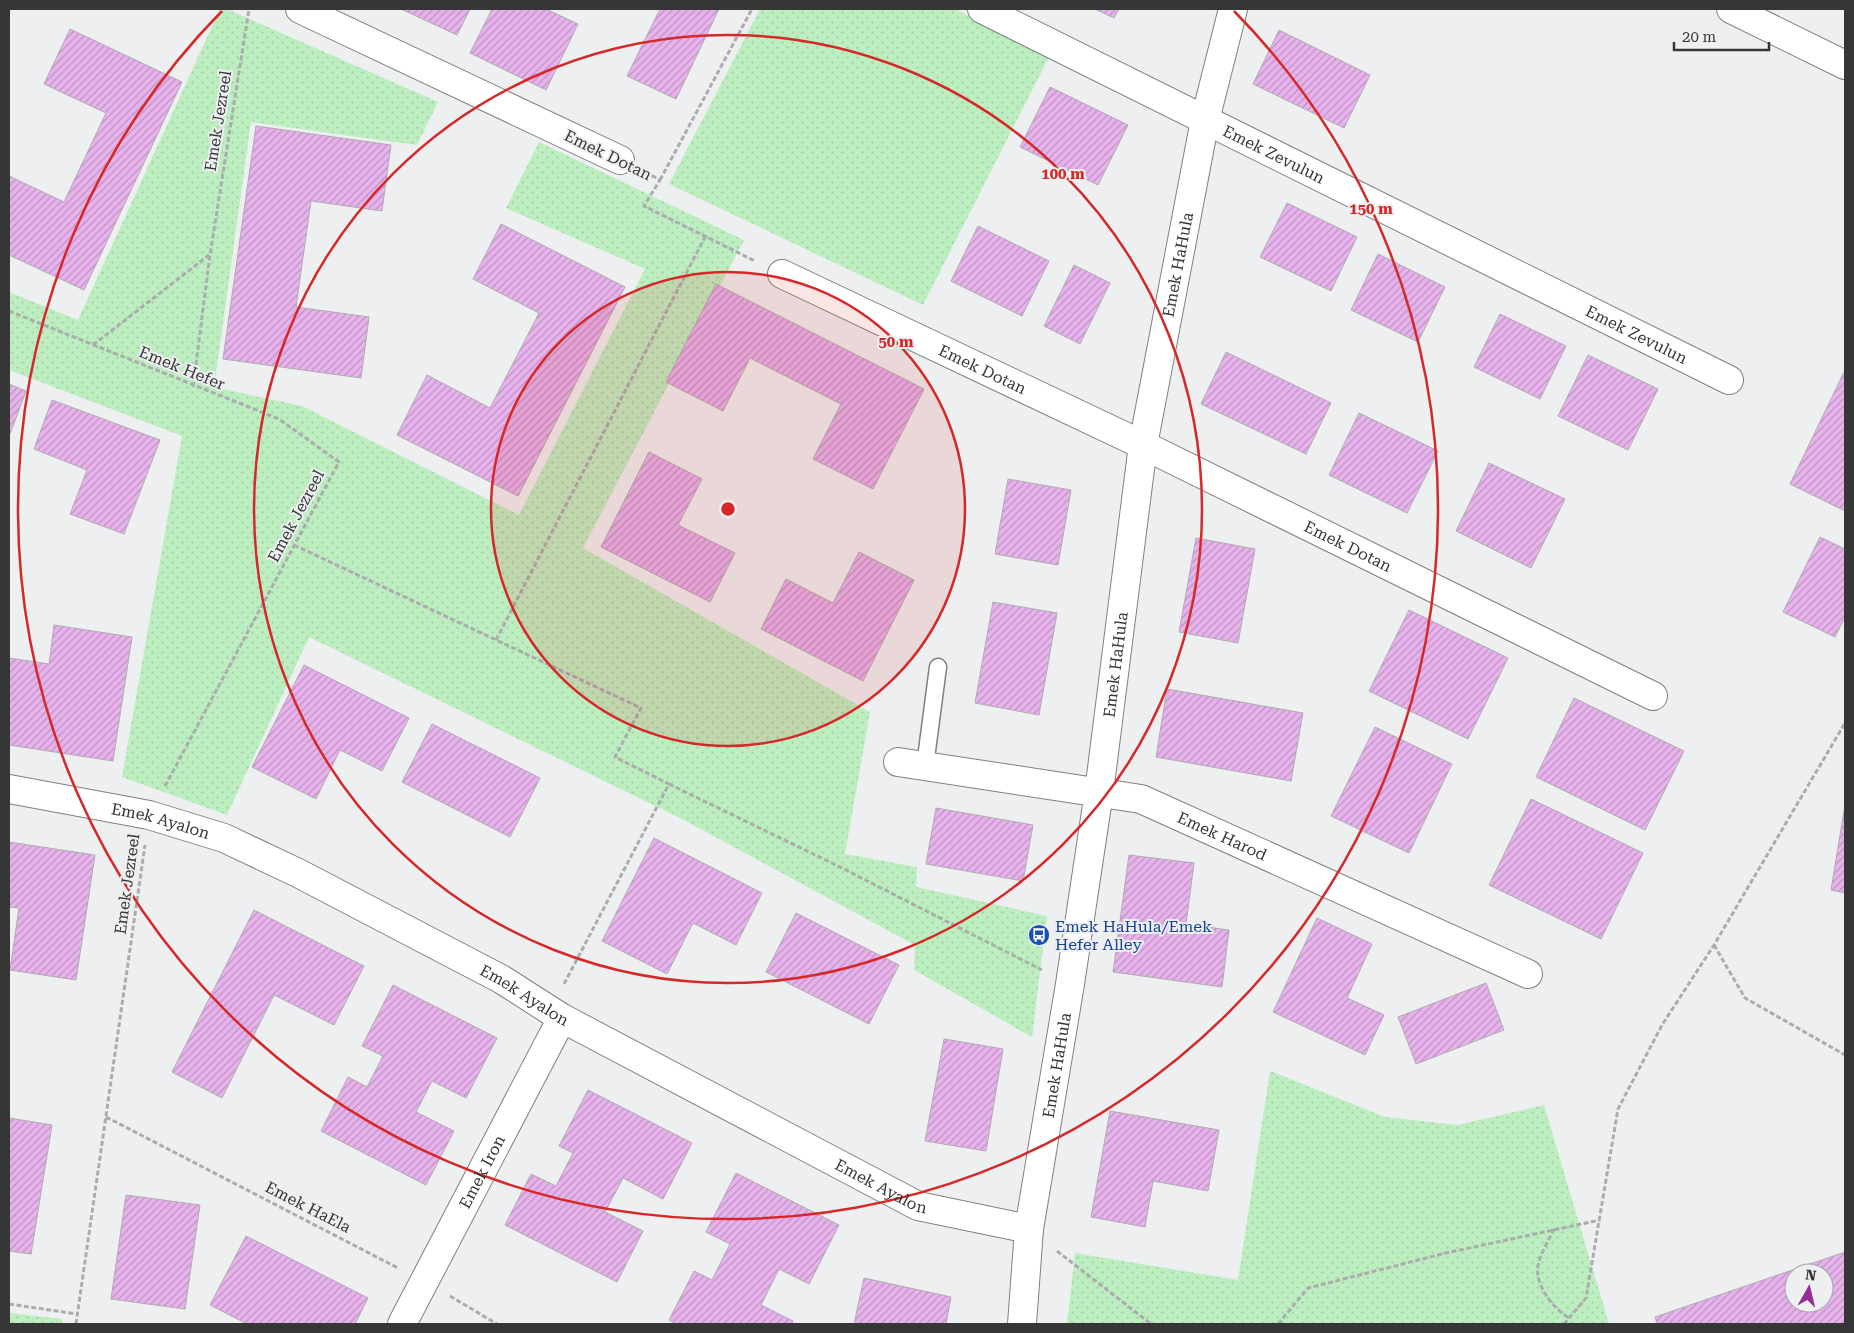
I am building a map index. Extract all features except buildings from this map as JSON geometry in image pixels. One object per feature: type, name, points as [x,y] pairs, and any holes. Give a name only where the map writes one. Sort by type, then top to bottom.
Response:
[{"type":"street","name":"Emek Dotan","points":[[300,9],[620,160]]},
{"type":"street","name":"Emek Zevulun","points":[[982,9],[1728,380]]},
{"type":"street","name":"Emek HaHula","points":[[1022,1324],[1029,1229],[1070,984],[1099,792],[1143,445],[1205,120],[1232,9]]},
{"type":"street","points":[[1731,9],[1845,65]]},
{"type":"street","name":"Emek Dotan","points":[[782,274],[1143,445],[1652,696]]},
{"type":"street","name":"Emek Harod","points":[[898,762],[1141,799],[1528,974]]},
{"type":"street","name":"Emek Ayalon","points":[[9,789],[149,815],[224,838],[298,873],[501,979],[556,1014],[918,1206],[1029,1229]]},
{"type":"street","name":"Emek Iron","points":[[402,1324],[556,1014]]},
{"type":"lane","points":[[925,766],[938,667]]},
{"type":"path","name":"Emek Jezreel","points":[[193,386],[210,255],[248,9]]},
{"type":"path","points":[[660,180],[752,9]]},
{"type":"path","name":"Emek Dotan","points":[[620,160],[660,180],[644,206],[782,274]]},
{"type":"path","points":[[496,640],[705,237]]},
{"type":"path","points":[[93,345],[210,255]]},
{"type":"path","name":"Emek Hefer","points":[[9,311],[279,419],[339,462]]},
{"type":"path","name":"Emek Jezreel","points":[[76,1324],[149,815],[339,462]]},
{"type":"path","points":[[294,545],[641,708],[615,757],[838,866],[1070,984]]},
{"type":"path","points":[[1564,1324],[1586,1298],[1618,1109],[1662,1025],[1714,945],[1845,723]]},
{"type":"path","points":[[556,1014],[669,784]]},
{"type":"path","points":[[1714,945],[1745,998],[1845,1055]]},
{"type":"path","name":"Emek HaEla","points":[[106,1117],[425,1281],[497,1324]]},
{"type":"path","points":[[1278,1324],[1308,1288],[1446,1253],[1600,1220]]},
{"type":"path","points":[[1029,1229],[1151,1324]]},
{"type":"path","points":[[1554,1229],[1538,1266],[1540,1284],[1558,1311],[1569,1318]]},
{"type":"path","points":[[9,1304],[77,1314]]},
{"type":"green space","points":[[220,9],[227,9],[438,102],[417,145],[251,122],[214,387],[302,406],[519,515],[645,269],[506,208],[539,142],[744,240],[583,548],[870,712],[845,854],[917,867],[916,887],[1047,916],[1032,1037],[914,970],[915,945],[682,819],[309,637],[227,815],[122,777],[182,436],[9,370],[9,292],[78,320]]},
{"type":"green space","points":[[760,9],[955,9],[1049,57],[923,305],[669,184]]},
{"type":"green space","points":[[1270,1071],[1385,1117],[1458,1125],[1544,1105],[1609,1324],[1067,1324],[1075,1253],[1238,1280]]},
{"type":"green space","points":[[9,1313],[62,1319],[62,1324],[9,1324]]},
{"type":"place","name":"Emek HaHula/Emek Hefer Alley","points":[[1039,935]]}]
